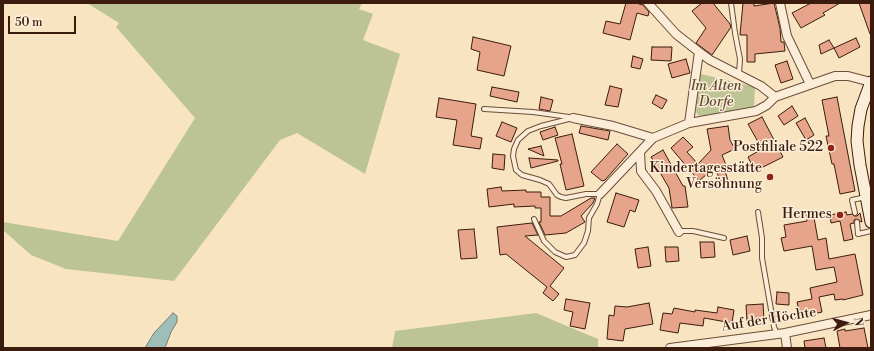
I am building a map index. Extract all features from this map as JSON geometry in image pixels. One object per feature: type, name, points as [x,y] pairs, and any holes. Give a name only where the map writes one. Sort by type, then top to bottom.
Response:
[{"type":"street","points":[[648,3],[676,34],[699,52],[710,60],[761,86],[775,97]]},
{"type":"street","points":[[780,3],[787,36],[810,84]]},
{"type":"street","points":[[688,123],[699,52]]},
{"type":"street","points":[[600,194],[653,138],[688,123],[756,111],[767,105],[775,97],[835,76],[845,76],[871,82],[861,109],[857,141],[860,165],[869,196],[871,222]]},
{"type":"street","points":[[573,118],[613,126],[653,138]]},
{"type":"street","points":[[640,152],[641,171],[656,191],[679,232]]},
{"type":"street","name":"Auf der Höchte","points":[[670,348],[693,347],[781,333],[871,315]]},
{"type":"street","points":[[781,333],[788,348]]},
{"type":"lane","points":[[731,3],[740,59],[739,75]]},
{"type":"lane","points":[[484,109],[533,112],[573,118]]},
{"type":"lane","points":[[534,220],[544,241],[555,252],[566,257],[575,254],[584,243],[588,231],[589,218],[597,204],[600,194],[586,194],[566,198],[561,197],[549,184],[522,175],[516,170],[514,163],[514,149],[522,135],[540,126],[573,118]]},
{"type":"lane","points":[[855,213],[852,200],[869,196]]},
{"type":"lane","points":[[758,212],[762,238],[762,258],[774,327],[781,333]]},
{"type":"lane","points":[[856,222],[858,234],[871,231]]},
{"type":"lane","points":[[679,232],[693,231],[724,238]]},
{"type":"green space","points":[[87,3],[362,3],[359,9],[373,14],[363,40],[400,54],[365,174],[297,133],[280,140],[174,281],[66,269],[31,255],[3,230],[3,222],[118,241],[195,118],[116,27],[119,23]]},
{"type":"green space","name":"Im Alten Dorfe","points":[[701,74],[755,87],[754,107],[701,116],[698,115],[696,112],[699,76]]},
{"type":"green space","points":[[536,313],[598,339],[598,348],[392,348],[395,331]]},
{"type":"water","points":[[173,313],[177,316],[177,322],[171,332],[165,348],[145,348],[154,333]]},
{"type":"building","points":[[626,3],[643,5],[649,12],[648,16],[637,13],[630,40],[603,33],[606,21],[620,24]]},
{"type":"building","points":[[702,3],[713,3],[731,27],[712,55],[696,43],[706,28],[692,11]]},
{"type":"building","points":[[743,3],[754,3],[754,6],[774,3],[780,28],[781,42],[784,42],[785,51],[755,54],[755,62],[747,62],[747,35],[740,35]]},
{"type":"building","points":[[811,3],[840,3],[823,13],[825,15],[801,28],[792,13]]},
{"type":"building","points":[[859,3],[871,3],[871,34],[870,34]]},
{"type":"building","points":[[473,37],[511,46],[504,76],[477,70],[480,52],[471,49]]},
{"type":"building","points":[[856,38],[860,47],[839,58],[834,48]]},
{"type":"building","points":[[829,40],[834,48],[821,54],[819,45]]},
{"type":"building","points":[[652,47],[672,47],[671,61],[651,60]]},
{"type":"building","points":[[633,56],[643,59],[640,69],[631,67]]},
{"type":"building","points":[[686,59],[690,73],[672,78],[668,64]]},
{"type":"building","points":[[787,61],[793,79],[781,83],[775,65]]},
{"type":"building","points":[[610,86],[622,89],[618,107],[605,105]]},
{"type":"building","points":[[492,87],[519,92],[517,102],[490,96]]},
{"type":"building","points":[[656,95],[667,100],[662,109],[652,103]]},
{"type":"building","points":[[541,97],[553,100],[550,111],[539,109]]},
{"type":"building","points":[[837,97],[855,191],[840,194],[834,164],[832,164],[826,136],[829,136],[822,100]]},
{"type":"building","points":[[439,98],[476,104],[471,136],[482,138],[480,149],[453,145],[457,120],[436,117]]},
{"type":"building","points":[[792,106],[798,116],[784,125],[778,116]]},
{"type":"building","points":[[762,117],[783,157],[755,171],[748,157],[762,149],[748,124]]},
{"type":"building","points":[[805,118],[814,135],[806,140],[796,123]]},
{"type":"building","points":[[502,122],[517,128],[511,142],[496,136]]},
{"type":"building","points":[[581,126],[610,131],[608,140],[579,133]]},
{"type":"building","points":[[728,126],[730,140],[735,149],[722,155],[728,170],[725,171],[729,184],[722,186],[715,167],[699,181],[671,148],[683,137],[693,147],[687,152],[698,164],[711,150],[707,129]]},
{"type":"building","points":[[555,127],[558,135],[543,140],[540,132]]},
{"type":"building","points":[[572,134],[584,186],[566,190],[560,164],[562,164],[555,138]]},
{"type":"building","points":[[617,144],[628,154],[605,180],[602,181],[591,172]]},
{"type":"building","points":[[541,146],[544,156],[528,149]]},
{"type":"building","points":[[663,150],[683,186],[685,186],[688,207],[672,208],[669,188],[651,157]]},
{"type":"building","points":[[493,154],[505,155],[504,170],[492,168]]},
{"type":"building","points":[[529,158],[558,160],[558,161],[531,168]]},
{"type":"building","points":[[501,187],[502,191],[526,190],[526,192],[541,192],[541,197],[550,197],[550,216],[561,216],[591,198],[595,198],[593,203],[581,216],[585,222],[566,233],[545,235],[539,222],[541,222],[541,208],[535,208],[535,206],[514,207],[514,204],[489,207],[487,189]]},
{"type":"building","points":[[616,193],[639,200],[635,212],[630,210],[624,227],[607,222]]},
{"type":"building","points":[[813,212],[818,240],[826,238],[829,259],[855,254],[863,295],[843,300],[835,300],[834,294],[819,297],[822,312],[805,316],[804,313],[800,314],[797,302],[812,299],[810,288],[837,282],[834,267],[816,270],[812,246],[784,251],[781,238],[786,237],[784,225],[807,221],[806,213]]},
{"type":"building","points":[[846,212],[847,215],[852,214],[854,216],[857,216],[860,213],[862,222],[856,219],[854,220],[854,223],[850,224],[853,239],[844,241],[840,221],[831,223],[830,215]]},
{"type":"building","points":[[532,223],[538,235],[525,236],[564,268],[550,286],[559,294],[553,301],[543,293],[547,287],[506,254],[500,255],[497,227]]},
{"type":"building","points":[[474,229],[477,258],[461,259],[458,230]]},
{"type":"building","points":[[747,236],[750,251],[733,255],[730,240]]},
{"type":"building","points":[[700,242],[714,242],[715,257],[701,258]]},
{"type":"building","points":[[648,247],[651,266],[638,268],[635,249]]},
{"type":"building","points":[[665,247],[678,247],[679,261],[666,262]]},
{"type":"building","points":[[777,292],[789,293],[789,305],[776,304]]},
{"type":"building","points":[[566,299],[590,303],[585,329],[570,326],[573,312],[564,310]]},
{"type":"building","points":[[649,303],[653,324],[625,329],[623,341],[607,339],[609,315],[614,316],[615,306],[627,307]]},
{"type":"building","points":[[763,304],[764,319],[747,321],[746,305]]},
{"type":"building","points":[[718,307],[734,310],[732,323],[704,318],[703,326],[680,323],[678,333],[660,330],[663,313],[672,314],[674,308],[695,312],[695,310],[717,313]]},
{"type":"building","points":[[864,328],[868,348],[840,348],[837,331]]},
{"type":"building","points":[[824,338],[826,348],[805,348],[804,341]]},
{"type":"place","name":"Postfiliale 522","points":[[831,148]]},
{"type":"place","name":"Kindertagesstätte Versöhnung","points":[[770,177]]},
{"type":"place","name":"Hermes","points":[[840,215]]}]
